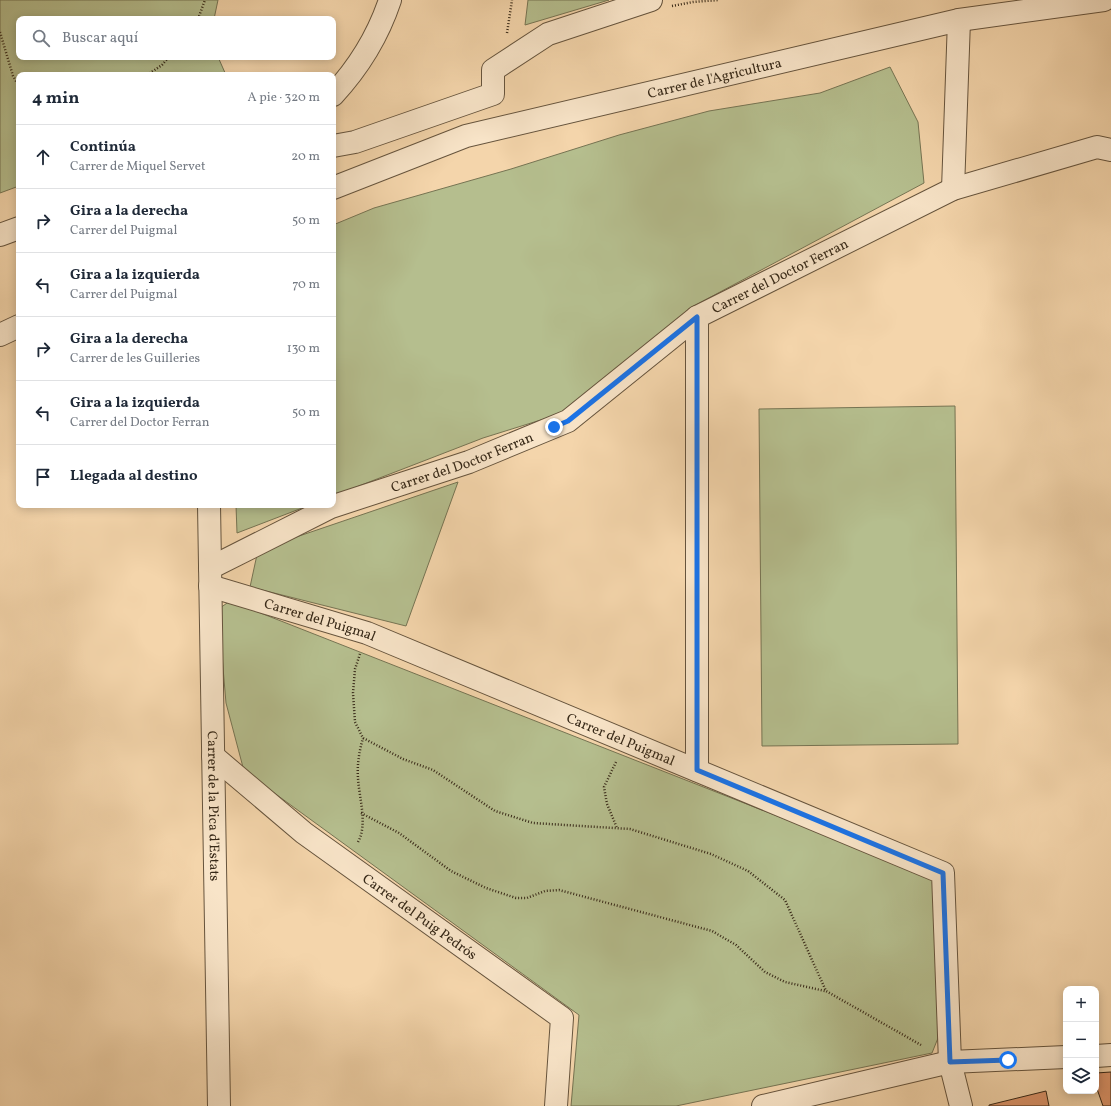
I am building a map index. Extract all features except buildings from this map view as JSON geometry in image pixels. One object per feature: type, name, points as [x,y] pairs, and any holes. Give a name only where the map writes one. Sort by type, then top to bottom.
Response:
[{"type":"street","points":[[336,91],[349,78],[365,56],[390,0]]},
{"type":"street","points":[[336,145],[355,142],[493,94],[493,70],[548,34],[651,0]]},
{"type":"street","name":"Carrer de l'Agricultura","points":[[336,187],[466,136],[959,20],[1104,0]]},
{"type":"street","points":[[953,188],[959,20]]},
{"type":"street","name":"Carrer del Doctor Ferran","points":[[336,505],[468,462],[568,421],[697,317],[953,188],[1097,147],[1111,150]]},
{"type":"street","points":[[0,235],[16,229]]},
{"type":"street","points":[[697,317],[697,770]]},
{"type":"street","points":[[0,335],[16,327]]},
{"type":"street","name":"Carrer de la Pica d'Estats","points":[[209,508],[218,1106]]},
{"type":"street","name":"Carrer del Doctor Ferran","points":[[210,577],[329,508]]},
{"type":"street","name":"Carrer del Puigmal","points":[[210,577],[367,633],[943,873],[950,1062],[961,1106]]},
{"type":"street","name":"Carrer del Puig Pedrós","points":[[213,756],[304,833],[562,1018],[556,1106]]},
{"type":"street","points":[[1099,1056],[1111,1055]]},
{"type":"street","points":[[763,1106],[950,1062],[1063,1057]]},
{"type":"path","points":[[199,16],[205,0]]},
{"type":"path","points":[[0,32],[13,76],[16,81]]},
{"type":"path","points":[[152,72],[166,60]]},
{"type":"path","points":[[367,633],[355,669],[352,694],[354,722],[363,738],[403,759],[433,770],[495,811],[533,823],[630,829],[711,854],[748,872],[784,900],[826,991]]},
{"type":"path","points":[[346,863],[360,838],[362,813],[358,778],[359,753],[363,738]]},
{"type":"path","points":[[617,828],[607,804],[604,787],[627,741]]},
{"type":"path","points":[[362,813],[399,833],[451,871],[486,888],[516,898],[527,898],[545,891],[559,890],[712,931],[736,945],[765,972],[786,982],[826,991],[950,1062]]},
{"type":"green space","points":[[0,0],[218,0],[215,16],[16,16],[16,60],[219,60],[225,72],[16,72],[16,187],[0,193]]},
{"type":"green space","points":[[528,0],[609,0],[525,25]]},
{"type":"green space","points":[[890,67],[918,122],[924,183],[692,307],[560,414],[483,438],[336,495],[336,224],[374,208],[511,169],[619,135],[709,111],[820,93]]},
{"type":"green space","points":[[955,406],[958,744],[762,746],[759,409]]},
{"type":"green space","points":[[458,482],[406,626],[250,587],[258,550]]},
{"type":"green space","points":[[236,508],[302,508],[237,533]]},
{"type":"green space","points":[[230,601],[935,878],[938,1038],[932,1053],[676,1106],[571,1106],[579,1015],[244,771],[226,703],[220,632],[220,608]]},
{"type":"route","points":[[554,427],[568,421],[697,317],[697,770],[943,873],[950,1062],[1008,1060]]}]
